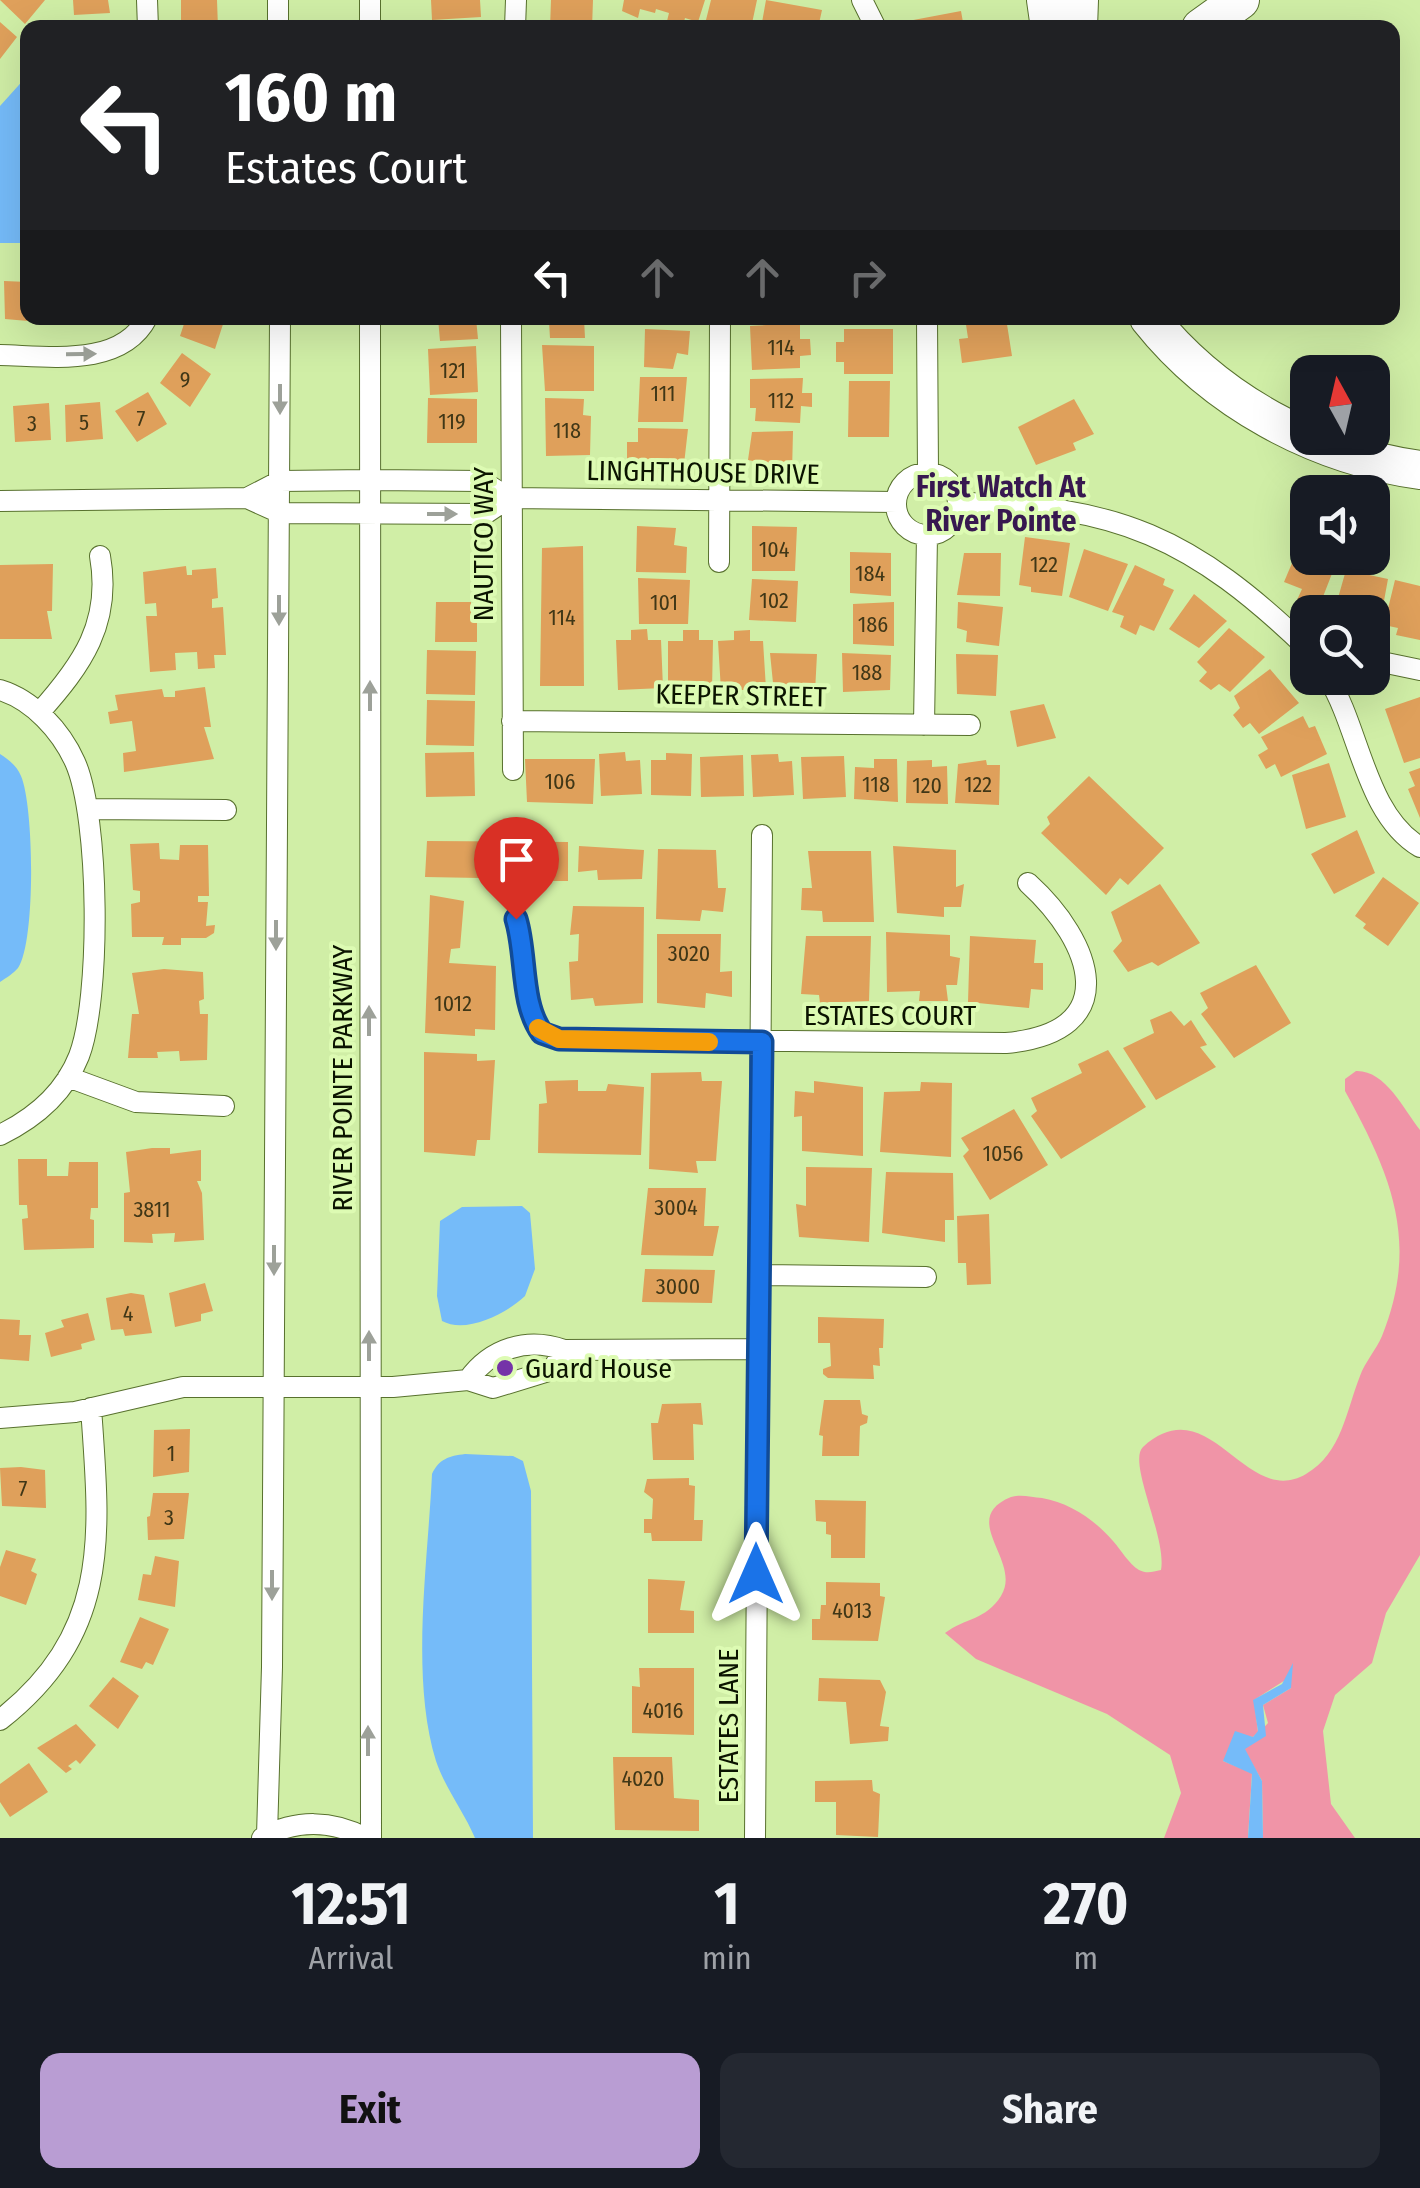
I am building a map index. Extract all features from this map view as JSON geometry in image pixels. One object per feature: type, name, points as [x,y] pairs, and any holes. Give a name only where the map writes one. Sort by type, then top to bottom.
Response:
[{"type":"highway","points":[[1212,20],[1240,0]]},
{"type":"highway","points":[[1155,325],[1182,354],[1256,412],[1350,454],[1420,470]]},
{"type":"highway","points":[[1187,325],[1227,364],[1290,403]]},
{"type":"highway","points":[[1390,442],[1420,448]]},
{"type":"street","points":[[0,355],[99,353],[135,336],[142,325]]},
{"type":"street","points":[[280,325],[273,1386],[264,1837],[308,1823],[330,1825],[368,1838]]},
{"type":"street","name":"RIVER POINTE PARKWAY","points":[[368,1838],[370,325]]},
{"type":"street","name":"NAUTICO WAY","points":[[511,325],[512,770]]},
{"type":"street","points":[[719,562],[720,325]]},
{"type":"street","points":[[927,325],[928,473]]},
{"type":"street","points":[[928,473],[945,479],[958,503],[945,529],[927,535],[904,525],[896,502],[903,484],[928,473]]},
{"type":"street","points":[[247,498],[280,481]]},
{"type":"street","name":"LINGHTHOUSE DRIVE","points":[[280,481],[482,481],[509,498],[896,502]]},
{"type":"street","points":[[0,501],[247,498],[280,513]]},
{"type":"street","name":"LINGHTHOUSE DRIVE","points":[[280,513],[485,514],[509,498]]},
{"type":"street","points":[[958,503],[1026,504],[1076,510],[1157,535],[1224,576],[1290,633]]},
{"type":"street","points":[[924,724],[927,535]]},
{"type":"street","points":[[39,713],[89,649],[99,626],[105,581],[100,556]]},
{"type":"street","points":[[1390,664],[1420,670]]},
{"type":"street","points":[[0,690],[39,713],[75,761],[88,809],[91,976],[86,1030],[68,1077],[41,1111],[0,1135]]},
{"type":"street","points":[[1335,695],[1386,811],[1408,840],[1420,847]]},
{"type":"street","name":"KEEPER STREET","points":[[512,721],[970,725]]},
{"type":"street","points":[[88,809],[226,810]]},
{"type":"street","name":"ESTATES LANE","points":[[755,1838],[762,835]]},
{"type":"street","name":"ESTATES COURT","points":[[516,919],[525,948],[531,1009],[542,1033],[559,1039],[1006,1043],[1036,1040],[1060,1030],[1080,1006],[1087,984],[1083,954],[1057,909],[1028,883]]},
{"type":"street","points":[[68,1077],[136,1102],[224,1106]]},
{"type":"street","points":[[758,1275],[926,1277]]},
{"type":"street","points":[[468,1380],[484,1358],[540,1342],[564,1350],[758,1349]]},
{"type":"street","points":[[0,1418],[91,1408],[183,1387],[369,1387],[468,1380],[493,1388],[552,1370],[564,1350]]},
{"type":"street","points":[[0,1720],[39,1684],[61,1654],[92,1586],[98,1533],[91,1408]]},
{"type":"shaded area","points":[[1356,1071],[1385,1083],[1420,1130],[1420,1555],[1386,1613],[1372,1663],[1335,1695],[1323,1731],[1331,1804],[1355,1838],[1263,1838],[1262,1781],[1244,1749],[1268,1723],[1263,1705],[1291,1688],[1287,1679],[1254,1700],[1258,1732],[1247,1736],[1223,1761],[1252,1773],[1248,1838],[1164,1838],[1181,1793],[1170,1755],[1107,1714],[976,1659],[945,1633],[982,1614],[1001,1596],[1006,1583],[990,1517],[996,1506],[1011,1497],[1042,1498],[1072,1508],[1098,1526],[1135,1567],[1152,1572],[1161,1570],[1161,1556],[1140,1468],[1143,1447],[1167,1432],[1188,1431],[1208,1438],[1264,1476],[1284,1481],[1306,1474],[1328,1455],[1362,1371],[1382,1336],[1399,1269],[1395,1209],[1387,1180],[1345,1091],[1345,1079]]},
{"type":"water","points":[[20,84],[20,243],[0,243],[0,106]]},
{"type":"water","points":[[0,754],[21,776],[29,815],[31,873],[24,953],[18,968],[0,982]]},
{"type":"water","points":[[522,1206],[530,1213],[535,1269],[525,1296],[474,1324],[442,1321],[437,1296],[440,1221],[462,1207]]},
{"type":"water","points":[[465,1454],[513,1456],[523,1461],[531,1491],[533,1838],[475,1838],[440,1771],[428,1728],[422,1656],[432,1474],[445,1459]]},
{"type":"water","points":[[1293,1663],[1291,1688],[1263,1705],[1266,1736],[1245,1749],[1262,1781],[1263,1838],[1248,1838],[1252,1774],[1223,1761],[1235,1731],[1253,1737],[1258,1731],[1253,1700],[1282,1684]]},
{"type":"building","points":[[0,0],[45,0],[28,20],[21,20]]},
{"type":"building","points":[[73,0],[108,0],[110,13],[74,15]]},
{"type":"building","points":[[181,0],[217,0],[218,20],[181,20]]},
{"type":"building","points":[[431,0],[480,0],[481,17],[432,20]]},
{"type":"building","points":[[551,0],[593,0],[592,20],[550,20]]},
{"type":"building","points":[[624,0],[705,0],[699,20],[667,20],[669,13],[656,9],[655,13],[640,9],[638,18],[622,11]]},
{"type":"building","points":[[711,0],[757,0],[753,20],[706,20]]},
{"type":"building","points":[[766,0],[822,10],[820,20],[762,20]]},
{"type":"building","points":[[961,11],[963,20],[913,20]]},
{"type":"building","points":[[0,22],[17,37],[0,59]]},
{"type":"building","points":[[4,281],[20,282],[20,320],[5,319]]},
{"type":"building","points":[[184,325],[223,325],[215,349],[180,336]]},
{"type":"building","points":[[439,325],[477,325],[478,339],[440,341]]},
{"type":"building","points":[[549,325],[584,325],[585,338],[550,338]]},
{"type":"building","points":[[800,325],[800,339],[810,339],[811,355],[800,356],[800,368],[752,370],[750,326]]},
{"type":"building","points":[[966,325],[1007,325],[1012,356],[962,363],[959,339],[968,338]]},
{"type":"building","points":[[645,329],[690,331],[688,355],[677,353],[673,369],[644,367]]},
{"type":"building","points":[[844,329],[893,329],[893,374],[844,374],[844,362],[836,362],[836,342],[844,342]]},
{"type":"building","points":[[542,345],[594,346],[594,391],[545,391]]},
{"type":"building","points":[[476,346],[478,392],[430,395],[428,349]]},
{"type":"building","points":[[182,353],[211,374],[190,407],[160,383]]},
{"type":"building","points":[[640,377],[687,377],[683,422],[638,422]]},
{"type":"building","points":[[803,378],[802,393],[812,393],[812,407],[801,406],[800,423],[755,421],[756,408],[750,408],[750,379]]},
{"type":"building","points":[[849,381],[890,381],[889,437],[848,437]]},
{"type":"building","points":[[148,392],[167,424],[137,442],[115,411]]},
{"type":"building","points":[[428,398],[477,399],[477,443],[427,443]]},
{"type":"building","points":[[545,398],[584,399],[583,415],[591,416],[590,455],[546,456]]},
{"type":"building","points":[[1074,399],[1094,434],[1073,443],[1076,450],[1036,465],[1018,427]]},
{"type":"building","points":[[100,402],[103,439],[66,442],[65,405]]},
{"type":"building","points":[[49,403],[51,440],[15,442],[13,406]]},
{"type":"building","points":[[638,428],[688,429],[683,473],[637,473],[637,460],[627,460],[627,442],[638,442]]},
{"type":"building","points":[[793,431],[792,473],[752,471],[753,461],[748,460],[752,432]]},
{"type":"building","points":[[637,526],[676,528],[674,545],[687,547],[686,573],[636,572]]},
{"type":"building","points":[[752,526],[797,527],[795,571],[752,571]]},
{"type":"building","points":[[1025,537],[1070,543],[1062,596],[1031,592],[1031,587],[1019,585]]},
{"type":"building","points":[[583,546],[584,686],[540,686],[542,548]]},
{"type":"building","points":[[1084,549],[1128,564],[1108,611],[1069,597]]},
{"type":"building","points":[[850,552],[891,553],[891,596],[850,593]]},
{"type":"building","points":[[964,553],[1001,553],[1000,596],[957,595]]},
{"type":"building","points":[[53,564],[52,611],[47,611],[52,639],[0,639],[0,565]]},
{"type":"building","points":[[1135,565],[1165,579],[1163,585],[1174,590],[1154,631],[1140,625],[1136,635],[1120,627],[1124,616],[1112,612]]},
{"type":"building","points":[[186,566],[187,575],[192,575],[192,570],[216,568],[218,598],[212,599],[212,608],[223,607],[226,655],[214,655],[215,668],[198,669],[197,652],[175,653],[176,670],[150,672],[146,616],[157,616],[156,603],[145,604],[143,572]]},
{"type":"building","points":[[1290,568],[1290,575],[1331,575],[1324,595],[1299,595],[1302,589],[1284,582]]},
{"type":"building","points":[[1345,575],[1388,579],[1385,595],[1339,595]]},
{"type":"building","points":[[638,578],[690,580],[688,624],[639,624]]},
{"type":"building","points":[[752,579],[798,581],[796,622],[749,620]]},
{"type":"building","points":[[1395,580],[1420,586],[1420,640],[1396,635],[1398,628],[1390,626]]},
{"type":"building","points":[[1194,594],[1227,621],[1199,648],[1169,629]]},
{"type":"building","points":[[436,602],[471,602],[471,617],[477,617],[477,642],[435,642]]},
{"type":"building","points":[[894,602],[894,646],[853,644],[853,604]]},
{"type":"building","points":[[958,602],[1003,607],[999,646],[966,642],[967,631],[957,628]]},
{"type":"building","points":[[1229,628],[1265,657],[1230,692],[1219,684],[1211,690],[1199,681],[1207,672],[1197,662]]},
{"type":"building","points":[[647,629],[648,640],[661,640],[663,688],[618,690],[616,640],[631,640],[631,630]]},
{"type":"building","points":[[683,630],[699,630],[699,640],[713,640],[712,690],[668,689],[668,641],[683,641]]},
{"type":"building","points":[[750,630],[750,641],[763,641],[766,689],[721,691],[718,641],[734,640],[734,631]]},
{"type":"building","points":[[427,650],[476,651],[475,695],[426,694]]},
{"type":"building","points":[[770,653],[817,654],[815,692],[774,693]]},
{"type":"building","points":[[842,653],[891,655],[890,690],[843,692]]},
{"type":"building","points":[[956,654],[998,655],[996,696],[957,694]]},
{"type":"building","points":[[1270,669],[1299,703],[1259,734],[1250,723],[1243,728],[1233,715],[1240,708],[1234,696]]},
{"type":"building","points":[[205,687],[211,727],[204,727],[214,759],[124,772],[123,753],[136,751],[132,721],[110,724],[108,712],[118,710],[115,695],[162,689],[164,697],[175,697],[175,691]]},
{"type":"building","points":[[1420,697],[1420,758],[1404,763],[1385,709]]},
{"type":"building","points":[[427,700],[475,701],[474,746],[426,745]]},
{"type":"building","points":[[1044,704],[1056,738],[1017,747],[1010,711]]},
{"type":"building","points":[[1303,716],[1309,728],[1315,726],[1327,754],[1281,777],[1275,764],[1266,769],[1258,755],[1268,749],[1261,737]]},
{"type":"building","points":[[474,752],[475,796],[426,797],[425,753]]},
{"type":"building","points":[[625,752],[626,761],[640,760],[642,794],[601,796],[599,754]]},
{"type":"building","points":[[666,753],[692,754],[691,796],[651,795],[651,760],[666,760]]},
{"type":"building","points":[[778,754],[779,762],[792,761],[794,795],[753,797],[751,755]]},
{"type":"building","points":[[743,755],[744,796],[701,797],[700,757]]},
{"type":"building","points":[[844,756],[846,797],[803,799],[801,757]]},
{"type":"building","points":[[525,759],[595,759],[593,804],[527,802]]},
{"type":"building","points":[[874,759],[897,759],[898,802],[854,799],[855,767],[874,768]]},
{"type":"building","points":[[932,760],[932,767],[947,766],[948,804],[906,803],[907,761]]},
{"type":"building","points":[[986,760],[987,765],[1000,765],[999,805],[955,803],[958,764]]},
{"type":"building","points":[[1329,763],[1346,817],[1306,829],[1292,775]]},
{"type":"building","points":[[1420,768],[1420,818],[1408,789],[1415,786],[1409,772]]},
{"type":"building","points":[[1089,776],[1164,848],[1128,885],[1120,878],[1106,895],[1041,833],[1050,824],[1047,817]]},
{"type":"building","points":[[1357,830],[1375,873],[1334,894],[1311,854]]},
{"type":"building","points":[[427,841],[568,842],[568,881],[520,881],[519,864],[481,866],[480,878],[425,877]]},
{"type":"building","points":[[159,843],[160,859],[179,860],[180,845],[208,845],[209,896],[198,896],[198,902],[208,902],[206,926],[215,925],[214,933],[206,938],[181,938],[181,945],[162,945],[164,937],[132,937],[131,904],[140,902],[140,891],[133,890],[130,844]]},
{"type":"building","points":[[579,846],[644,850],[642,879],[598,880],[597,870],[578,872]]},
{"type":"building","points":[[893,846],[956,850],[956,887],[964,884],[961,907],[944,907],[944,917],[897,913]]},
{"type":"building","points":[[658,849],[716,850],[718,888],[726,888],[723,912],[702,910],[700,921],[656,919]]},
{"type":"building","points":[[808,851],[871,851],[874,922],[823,922],[822,911],[801,910],[802,888],[812,888]]},
{"type":"building","points":[[1383,877],[1419,903],[1388,946],[1363,928],[1366,924],[1355,916]]},
{"type":"building","points":[[1160,884],[1200,943],[1158,966],[1152,962],[1128,972],[1113,951],[1122,941],[1111,912]]},
{"type":"building","points":[[430,895],[464,901],[460,948],[451,949],[449,963],[496,966],[495,1030],[475,1029],[475,1036],[425,1033]]},
{"type":"building","points":[[573,906],[644,907],[643,1003],[595,1006],[593,998],[571,1000],[569,962],[578,961],[579,934],[570,935]]},
{"type":"building","points":[[886,932],[950,935],[950,956],[960,958],[957,985],[946,985],[948,1001],[919,1001],[920,991],[887,992]]},
{"type":"building","points":[[657,934],[721,934],[720,972],[732,971],[732,997],[706,993],[705,1008],[657,1003]]},
{"type":"building","points":[[806,936],[871,936],[869,1001],[820,1003],[819,995],[801,994]]},
{"type":"building","points":[[970,936],[1036,940],[1034,963],[1043,963],[1043,990],[1031,989],[1029,1008],[968,1002]]},
{"type":"building","points":[[1256,965],[1291,1023],[1234,1058],[1201,1014],[1208,1008],[1200,993]]},
{"type":"building","points":[[164,969],[203,972],[204,999],[199,1001],[200,1014],[208,1014],[207,1060],[180,1061],[179,1051],[157,1052],[158,1058],[128,1058],[132,1014],[139,1014],[132,973]]},
{"type":"building","points":[[1171,1011],[1184,1026],[1191,1020],[1207,1045],[1200,1047],[1216,1067],[1156,1100],[1123,1048],[1154,1033],[1150,1020]]},
{"type":"building","points":[[1108,1050],[1146,1107],[1061,1159],[1031,1116],[1037,1111],[1031,1098],[1082,1073],[1078,1064]]},
{"type":"building","points":[[424,1052],[477,1054],[477,1061],[495,1060],[490,1140],[477,1140],[475,1156],[424,1152]]},
{"type":"building","points":[[701,1072],[702,1081],[722,1081],[716,1161],[696,1161],[698,1173],[649,1169],[651,1073]]},
{"type":"building","points":[[578,1080],[578,1091],[606,1091],[608,1084],[644,1087],[641,1155],[538,1153],[539,1104],[547,1103],[545,1081]]},
{"type":"building","points":[[814,1081],[863,1087],[863,1156],[802,1151],[802,1116],[794,1117],[795,1091],[814,1093]]},
{"type":"building","points":[[921,1082],[952,1083],[951,1157],[880,1152],[884,1092],[920,1091]]},
{"type":"building","points":[[1014,1109],[1048,1165],[990,1200],[963,1156],[969,1150],[961,1138]]},
{"type":"building","points":[[170,1148],[170,1154],[201,1150],[201,1181],[197,1181],[202,1193],[204,1240],[174,1242],[175,1233],[152,1234],[153,1243],[124,1242],[124,1193],[130,1192],[126,1152]]},
{"type":"building","points":[[18,1159],[47,1159],[47,1176],[68,1176],[69,1162],[98,1162],[98,1208],[91,1208],[90,1219],[94,1220],[94,1248],[24,1250],[22,1219],[28,1218],[27,1205],[19,1205]]},
{"type":"building","points":[[806,1167],[872,1168],[869,1242],[799,1237],[796,1204],[806,1206]]},
{"type":"building","points":[[886,1172],[953,1173],[954,1220],[945,1220],[945,1242],[882,1233]]},
{"type":"building","points":[[648,1188],[706,1188],[704,1226],[719,1226],[713,1256],[641,1255]]},
{"type":"building","points":[[989,1214],[991,1284],[967,1285],[966,1263],[958,1263],[957,1216]]},
{"type":"building","points":[[645,1269],[715,1270],[712,1303],[642,1302]]},
{"type":"building","points":[[205,1283],[213,1311],[201,1314],[201,1321],[175,1327],[169,1293]]},
{"type":"building","points":[[131,1293],[144,1295],[152,1333],[125,1336],[123,1329],[111,1330],[106,1298]]},
{"type":"building","points":[[88,1313],[95,1340],[81,1344],[82,1349],[51,1357],[45,1333],[64,1327],[61,1320]]},
{"type":"building","points":[[818,1317],[884,1319],[880,1366],[873,1365],[874,1379],[828,1378],[823,1374],[823,1369],[831,1366],[830,1343],[818,1343]]},
{"type":"building","points":[[0,1319],[20,1320],[19,1335],[31,1335],[29,1361],[0,1359]]},
{"type":"building","name":"Guard House","points":[[512,1357],[517,1373],[498,1379],[493,1363]]},
{"type":"building","points":[[824,1400],[860,1400],[862,1414],[868,1416],[867,1423],[860,1426],[859,1456],[822,1456],[823,1436],[819,1435]]},
{"type":"building","points":[[701,1403],[703,1425],[693,1424],[694,1460],[653,1460],[651,1423],[658,1423],[662,1404]]},
{"type":"building","points":[[190,1429],[189,1472],[153,1477],[154,1430]]},
{"type":"building","points":[[0,1468],[45,1470],[46,1508],[2,1506]]},
{"type":"building","points":[[689,1478],[689,1485],[695,1486],[694,1520],[703,1520],[702,1541],[652,1541],[651,1533],[644,1533],[644,1519],[652,1519],[653,1499],[644,1492],[647,1479]]},
{"type":"building","points":[[153,1493],[189,1493],[184,1539],[148,1540],[147,1517]]},
{"type":"building","points":[[815,1500],[866,1501],[865,1558],[831,1558],[831,1535],[826,1534],[826,1522],[816,1521]]},
{"type":"building","points":[[6,1550],[36,1559],[31,1571],[37,1574],[26,1605],[0,1596],[0,1567]]},
{"type":"building","points":[[155,1556],[179,1561],[175,1607],[138,1600],[143,1574],[151,1575]]},
{"type":"building","points":[[648,1579],[685,1581],[680,1610],[694,1611],[694,1633],[648,1633]]},
{"type":"building","points":[[826,1582],[880,1583],[880,1596],[885,1597],[878,1641],[812,1640],[812,1619],[820,1619],[821,1605],[826,1605]]},
{"type":"building","points":[[140,1617],[169,1629],[153,1665],[146,1662],[142,1669],[120,1662]]},
{"type":"building","points":[[639,1668],[694,1668],[694,1735],[632,1733],[632,1686],[640,1687]]},
{"type":"building","points":[[113,1677],[139,1696],[118,1729],[89,1706]]},
{"type":"building","points":[[819,1678],[880,1680],[886,1692],[880,1726],[889,1727],[888,1741],[850,1744],[846,1702],[818,1701]]},
{"type":"building","points":[[76,1724],[96,1745],[80,1764],[76,1760],[68,1766],[72,1769],[66,1773],[37,1748]]},
{"type":"building","points":[[613,1757],[672,1757],[674,1798],[699,1800],[699,1831],[615,1830]]},
{"type":"building","points":[[29,1763],[48,1792],[10,1817],[0,1802],[0,1784]]},
{"type":"building","points":[[872,1780],[873,1791],[880,1794],[878,1837],[836,1835],[836,1802],[815,1802],[815,1781]]},
{"type":"slow traffic","points":[[538,1028],[559,1039],[709,1042]]},
{"type":"place","name":"Guard House","points":[[505,1368]]},
{"type":"district","name":"First Watch At River Pointe","points":[[1001,504]]},
{"type":"route","points":[[516,919],[525,948],[531,1009],[542,1033],[559,1039],[762,1042],[756,1574]]}]
